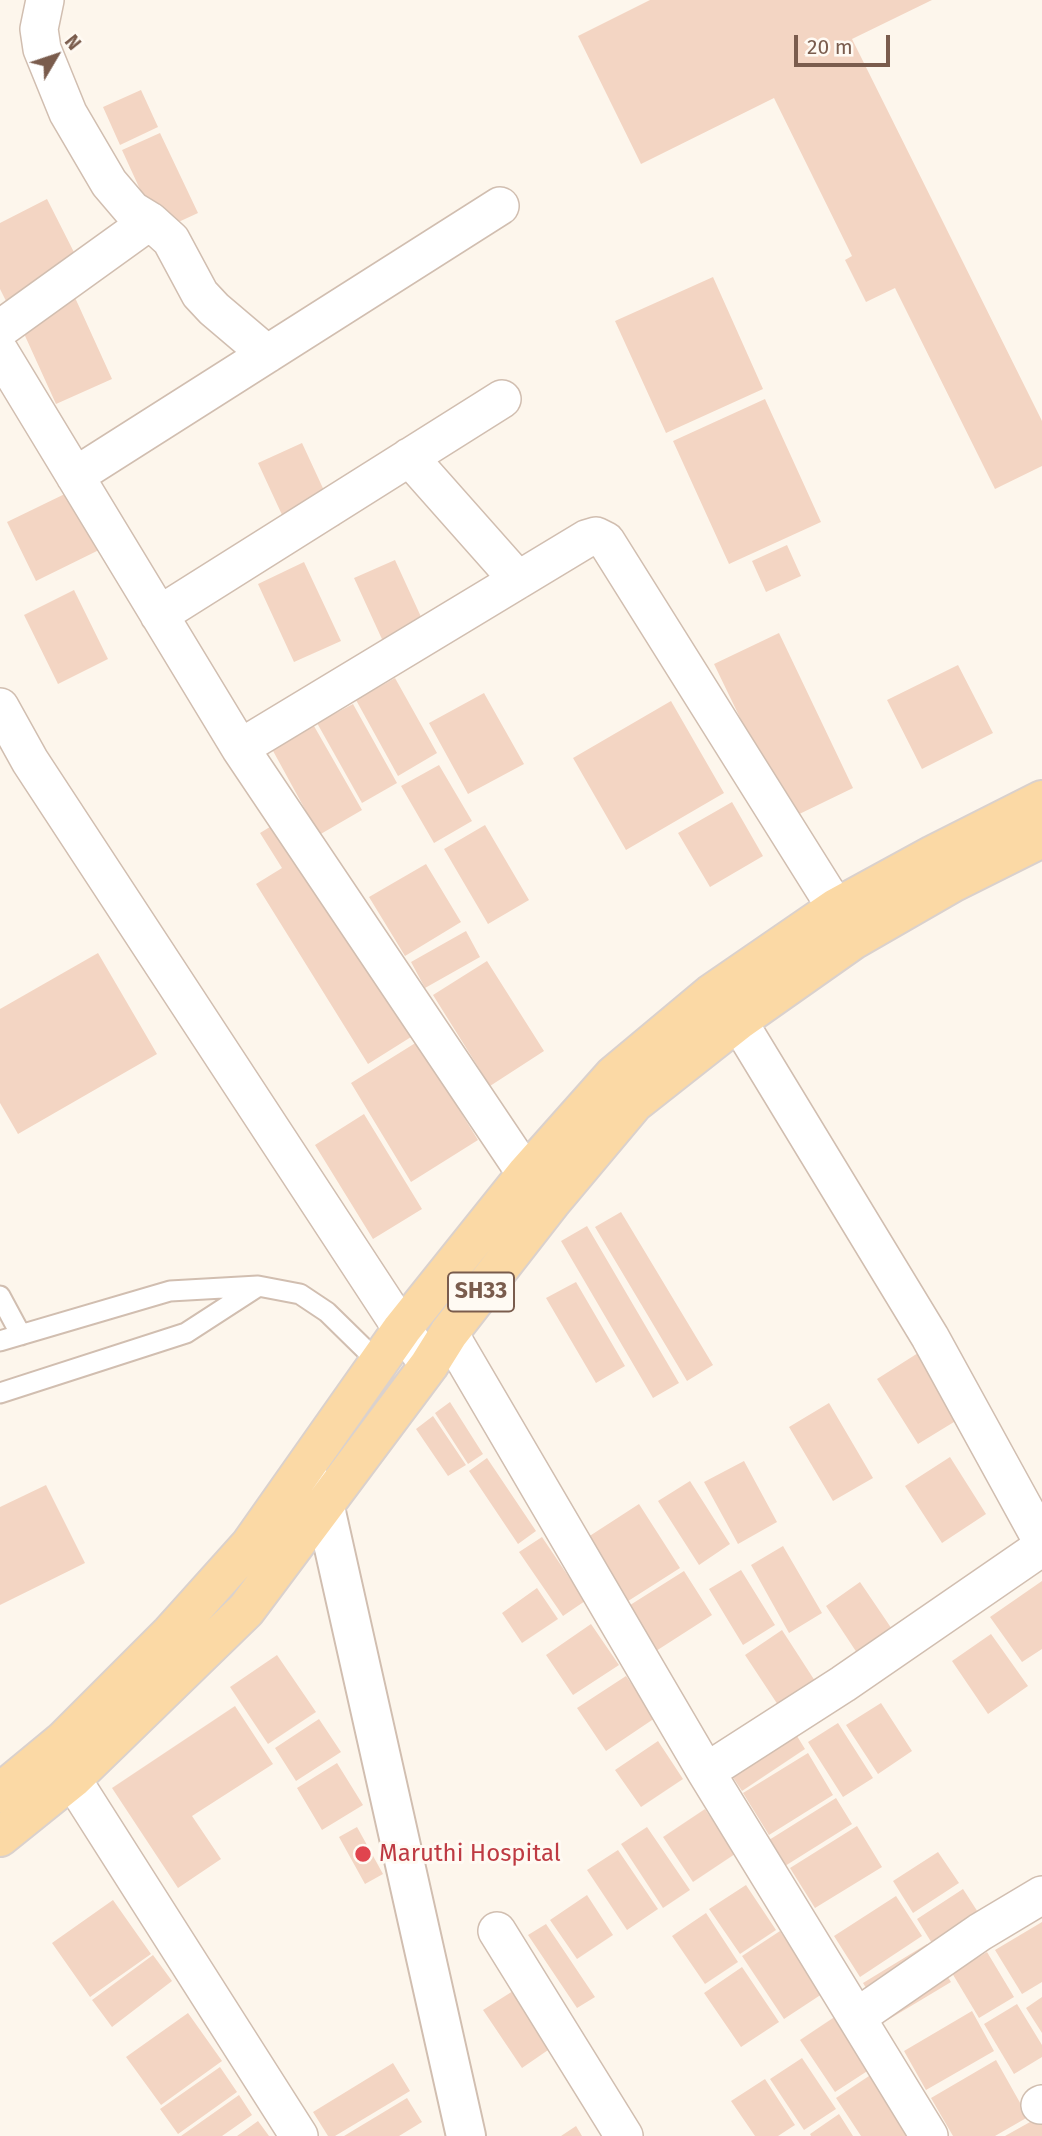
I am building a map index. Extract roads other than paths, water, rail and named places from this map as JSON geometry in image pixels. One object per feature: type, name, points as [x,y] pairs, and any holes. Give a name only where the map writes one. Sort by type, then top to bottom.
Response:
[{"type":"main road","name":"SH33","points":[[0,1793],[63,1741],[171,1633],[250,1545],[402,1329],[526,1174],[614,1075],[710,994],[836,908],[1042,800]]},
{"type":"main road","name":"SH33","points":[[0,1837],[72,1779],[246,1610],[429,1365],[449,1333],[551,1202],[634,1103],[738,1021],[853,940],[952,883],[1042,838]]},
{"type":"street","points":[[45,0],[39,29],[43,49],[68,113],[108,183],[132,210],[150,221],[171,240],[200,293],[214,309],[267,354]]},
{"type":"street","points":[[75,476],[500,206]]},
{"type":"street","points":[[0,329],[150,221]]},
{"type":"street","points":[[0,352],[240,748],[526,1174]]},
{"type":"street","points":[[159,615],[502,399]]},
{"type":"street","points":[[410,457],[518,580]]},
{"type":"street","points":[[240,748],[586,539],[596,536],[606,541],[836,908]]},
{"type":"street","points":[[0,706],[30,761],[402,1329],[429,1365]]},
{"type":"street","points":[[738,1021],[930,1337],[1042,1541]]},
{"type":"street","points":[[449,1333],[705,1772],[929,2136]]},
{"type":"street","points":[[303,1468],[324,1503],[466,2136]]},
{"type":"street","points":[[705,1772],[843,1684],[1042,1547]]},
{"type":"street","points":[[72,1779],[299,2136]]},
{"type":"street","points":[[857,2017],[979,1932],[1042,1895]]},
{"type":"street","points":[[497,1931],[624,2136]]},
{"type":"lane","points":[[0,1393],[186,1333],[258,1286]]},
{"type":"lane","points":[[0,1341],[170,1291],[258,1286],[300,1294],[327,1312],[378,1362]]},
{"type":"lane","points":[[0,1296],[21,1335]]},
{"type":"place","name":"Maruthi Hospital","points":[[363,1854]]}]
